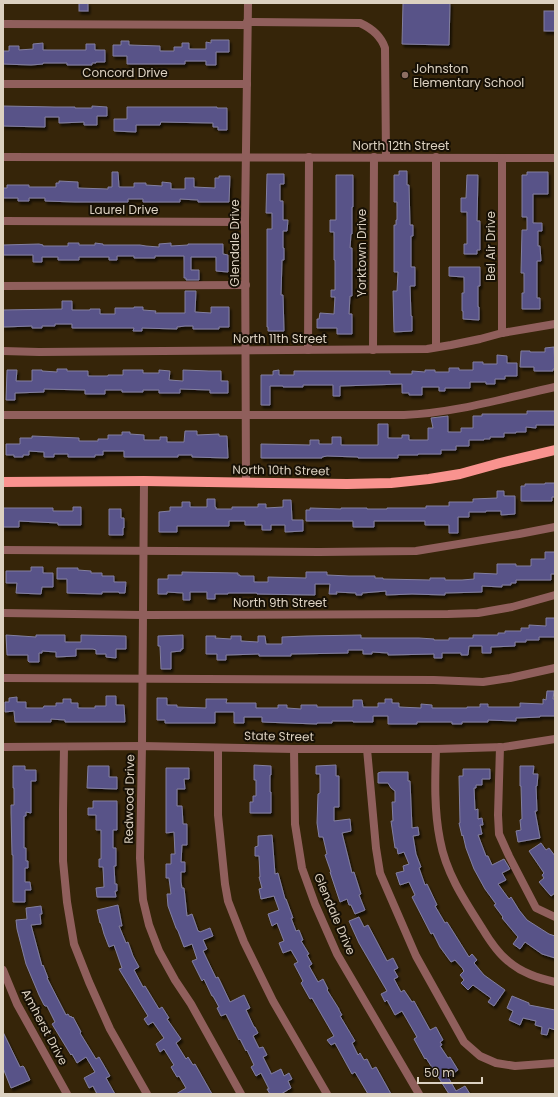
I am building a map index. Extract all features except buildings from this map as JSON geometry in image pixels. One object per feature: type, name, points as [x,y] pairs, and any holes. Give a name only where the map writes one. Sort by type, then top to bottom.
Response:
[{"type":"main road","name":"North 10th Street","points":[[3,482],[144,481],[347,484],[391,483],[460,474],[555,450]]},
{"type":"street","name":"Glendale Drive","points":[[246,482],[245,222],[248,3]]},
{"type":"street","points":[[3,24],[360,24],[374,31],[383,42],[385,48],[386,157]]},
{"type":"street","name":"Concord Drive","points":[[3,84],[247,84]]},
{"type":"street","name":"North 12th Street","points":[[3,157],[555,158]]},
{"type":"street","points":[[308,350],[310,157]]},
{"type":"street","name":"Yorktown Drive","points":[[373,350],[374,157]]},
{"type":"street","points":[[436,158],[436,347]]},
{"type":"street","name":"Bel Air Drive","points":[[502,158],[502,333]]},
{"type":"street","name":"Laurel Drive","points":[[3,221],[245,222]]},
{"type":"street","points":[[3,286],[246,285]]},
{"type":"street","name":"North 11th Street","points":[[3,351],[427,349],[480,339],[502,333],[555,324]]},
{"type":"street","points":[[3,415],[425,414],[555,387]]},
{"type":"street","name":"Redwood Drive","points":[[144,481],[144,615],[140,858],[142,900],[149,925],[159,951],[175,980],[191,1004],[241,1094]]},
{"type":"street","points":[[3,550],[319,552],[416,551],[555,527]]},
{"type":"street","name":"North 9th Street","points":[[3,613],[144,615],[448,614],[478,613],[555,595]]},
{"type":"street","points":[[3,678],[434,680],[482,682],[510,678],[555,668]]},
{"type":"street","name":"State Street","points":[[3,747],[142,746],[294,749],[436,749],[500,747],[555,739]]},
{"type":"street","points":[[64,746],[63,860],[67,902],[74,944],[110,1029],[147,1094]]},
{"type":"street","points":[[500,747],[498,815],[499,834],[536,908],[555,917]]},
{"type":"street","points":[[218,748],[218,815],[228,901],[244,942],[273,1002],[327,1094]]},
{"type":"street","name":"Glendale Drive","points":[[294,749],[295,824],[302,868],[315,904],[337,954],[419,1094]]},
{"type":"street","points":[[367,749],[376,848],[380,873],[416,956],[464,1042],[480,1056],[496,1063],[515,1066],[555,1062]]},
{"type":"street","points":[[436,749],[435,800],[440,840],[445,861],[454,882],[465,902],[489,938],[507,961],[525,973],[543,980],[555,982]]},
{"type":"street","name":"Amherst Drive","points":[[3,970],[16,1004],[68,1094]]},
{"type":"place","name":"Johnston Elementary School","points":[[405,75]]}]
